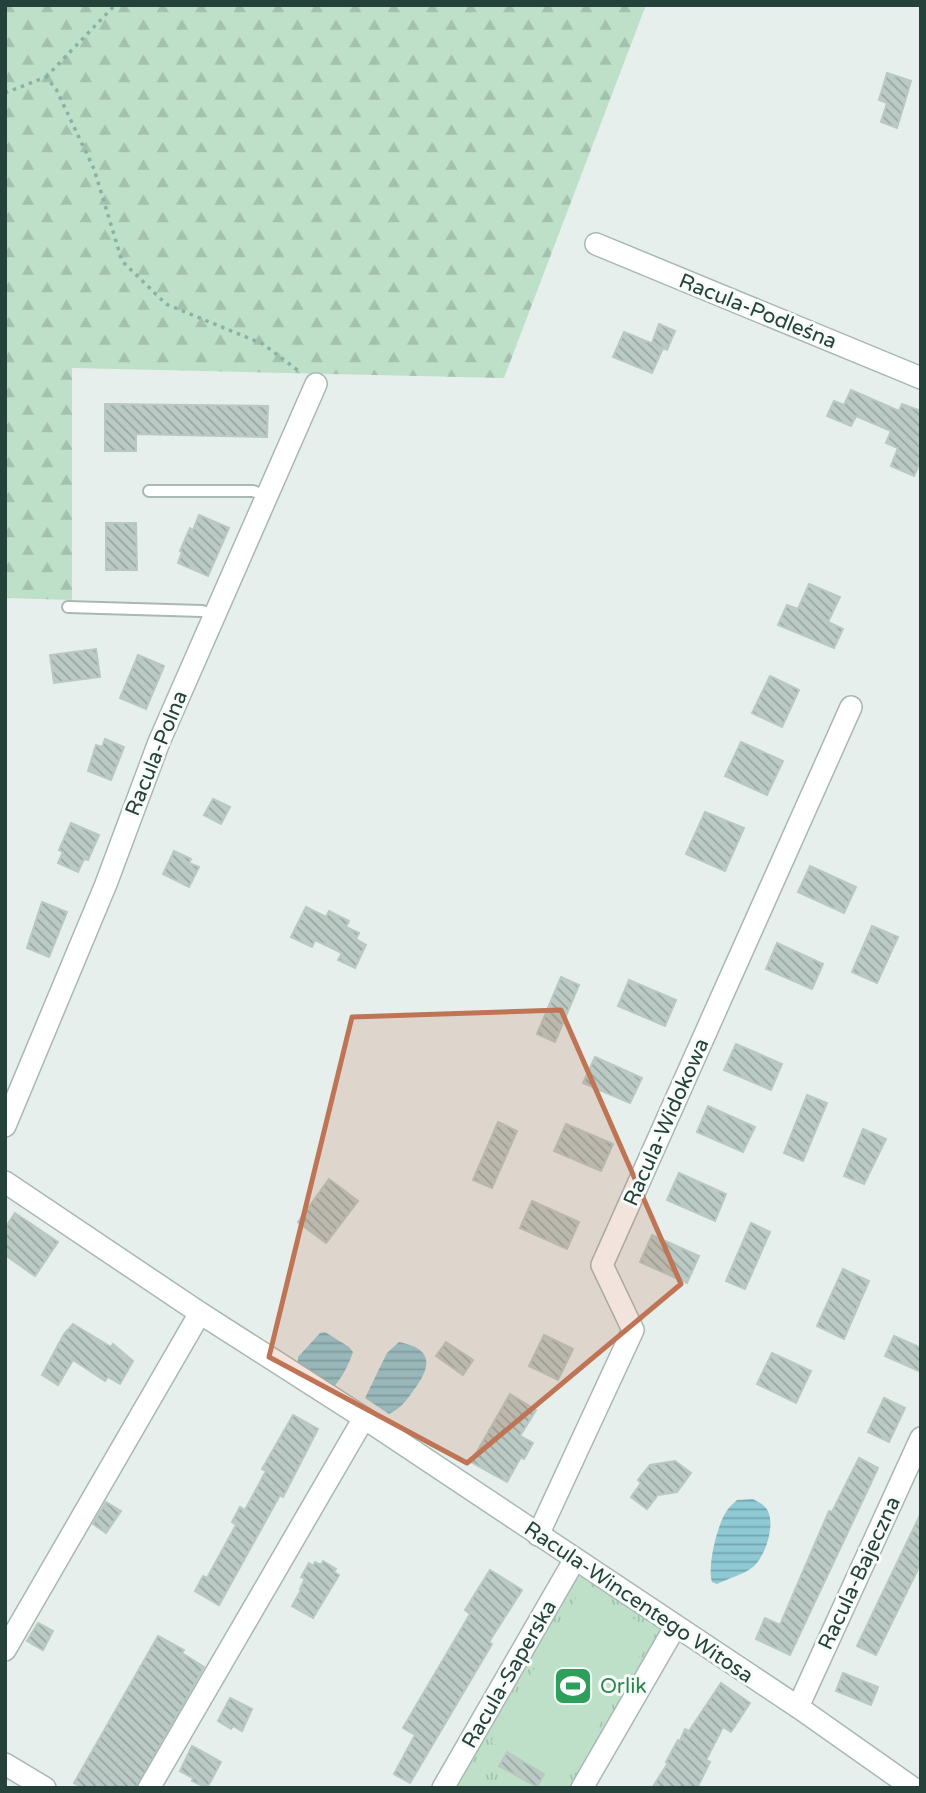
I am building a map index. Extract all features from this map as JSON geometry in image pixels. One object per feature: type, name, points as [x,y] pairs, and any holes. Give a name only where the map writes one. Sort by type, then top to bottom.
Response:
[{"type":"street","name":"Racula-Podleśna","points":[[596,244],[921,378]]},
{"type":"street","name":"Racula-Polna","points":[[5,1126],[106,884],[159,742],[316,384]]},
{"type":"street","name":"Racula-Widokowa","points":[[538,1535],[633,1330],[602,1265],[851,707]]},
{"type":"street","name":"Racula-Wincentego Witosa","points":[[5,1182],[798,1707],[913,1788]]},
{"type":"street","points":[[5,1650],[200,1313]]},
{"type":"street","points":[[149,1788],[364,1418]]},
{"type":"street","name":"Racula-Bajeczna","points":[[798,1707],[921,1438]]},
{"type":"street","name":"Racula-Saperska","points":[[443,1788],[575,1559]]},
{"type":"street","points":[[582,1788],[675,1628]]},
{"type":"street","points":[[5,1764],[45,1788]]},
{"type":"lane","points":[[149,491],[253,491],[266,496]]},
{"type":"lane","points":[[68,607],[202,611],[214,614]]},
{"type":"path","points":[[5,93],[46,77],[115,5]]},
{"type":"path","points":[[46,77],[56,89],[94,169],[122,261],[166,304],[263,345],[316,384]]},
{"type":"highlighted area","points":[[561,1010],[681,1284],[467,1463],[269,1357],[352,1017]]},
{"type":"green space","points":[[5,5],[646,5],[504,378],[72,368],[72,600],[5,598]]},
{"type":"green space","name":"Orlik","points":[[579,1576],[592,1578],[663,1628],[569,1788],[448,1788],[560,1595]]},
{"type":"green space","name":"Orlik","points":[[582,1588],[654,1631],[563,1785],[491,1742]]},
{"type":"water","points":[[325,1332],[353,1352],[339,1381],[332,1389],[298,1367],[298,1357],[320,1333]]},
{"type":"water","points":[[399,1342],[417,1348],[426,1357],[426,1363],[422,1378],[410,1395],[401,1406],[389,1414],[365,1398],[387,1353]]},
{"type":"water","points":[[753,1499],[769,1514],[769,1534],[765,1550],[753,1567],[745,1572],[717,1584],[712,1582],[712,1557],[723,1518],[737,1500]]},
{"type":"building","points":[[887,73],[911,81],[897,128],[881,122],[887,103],[879,100]]},
{"type":"building","points":[[659,324],[675,331],[667,350],[652,343]]},
{"type":"building","points":[[624,332],[663,348],[652,373],[613,357]]},
{"type":"building","points":[[851,390],[899,411],[902,404],[921,411],[921,460],[914,476],[891,466],[898,448],[886,443],[891,431],[856,416],[851,426],[827,416],[834,401],[844,405]]},
{"type":"building","points":[[105,404],[268,406],[267,437],[136,434],[136,451],[105,451]]},
{"type":"building","points":[[199,515],[229,528],[208,576],[178,563],[190,528],[193,530]]},
{"type":"building","points":[[106,523],[136,523],[137,570],[106,570]]},
{"type":"building","points":[[809,584],[840,597],[828,622],[843,629],[834,648],[778,625],[787,605],[798,609]]},
{"type":"building","points":[[96,649],[100,677],[54,683],[50,655]]},
{"type":"building","points":[[138,655],[164,666],[146,709],[120,698]]},
{"type":"building","points":[[770,676],[799,690],[782,727],[752,713]]},
{"type":"building","points":[[105,739],[124,747],[111,780],[88,771],[96,745],[102,747]]},
{"type":"building","points":[[741,742],[783,761],[767,795],[725,776]]},
{"type":"building","points":[[213,799],[230,807],[221,824],[204,815]]},
{"type":"building","points":[[705,812],[744,828],[725,871],[686,854]]},
{"type":"building","points":[[71,823],[99,835],[88,860],[84,859],[78,872],[58,863],[63,852],[59,850]]},
{"type":"building","points":[[174,851],[191,859],[189,863],[199,867],[189,887],[163,874]]},
{"type":"building","points":[[810,866],[856,887],[844,913],[798,892]]},
{"type":"building","points":[[42,902],[67,912],[49,957],[27,948]]},
{"type":"building","points":[[306,907],[326,917],[329,911],[349,921],[346,927],[359,933],[356,939],[366,945],[355,968],[338,960],[342,953],[315,940],[312,947],[291,937]]},
{"type":"building","points":[[872,926],[898,937],[877,983],[852,972]]},
{"type":"building","points":[[777,943],[823,964],[812,989],[766,969]]},
{"type":"building","points":[[561,977],[579,985],[555,1042],[537,1034]]},
{"type":"building","points":[[629,980],[676,1000],[665,1026],[618,1006]]},
{"type":"building","points":[[736,1044],[782,1064],[771,1090],[724,1070]]},
{"type":"building","points":[[595,1057],[642,1078],[630,1103],[583,1083]]},
{"type":"building","points":[[807,1095],[827,1103],[803,1161],[784,1153]]},
{"type":"building","points":[[708,1106],[755,1127],[743,1152],[697,1132]]},
{"type":"building","points":[[498,1122],[517,1131],[492,1188],[473,1180]]},
{"type":"building","points":[[566,1124],[613,1144],[601,1171],[554,1151]]},
{"type":"building","points":[[863,1129],[886,1139],[864,1184],[844,1176]]},
{"type":"building","points":[[679,1173],[726,1194],[715,1221],[667,1200]]},
{"type":"building","points":[[329,1179],[358,1201],[326,1243],[298,1222]]},
{"type":"building","points":[[532,1201],[579,1222],[567,1249],[520,1228]]},
{"type":"building","points":[[15,1213],[58,1242],[35,1276],[5,1255],[5,1228]]},
{"type":"building","points":[[751,1223],[770,1232],[745,1289],[726,1281]]},
{"type":"building","points":[[652,1235],[699,1256],[687,1283],[640,1262]]},
{"type":"building","points":[[843,1269],[869,1281],[844,1339],[817,1326]]},
{"type":"building","points":[[73,1324],[111,1347],[113,1344],[133,1361],[120,1384],[108,1377],[105,1381],[73,1360],[58,1385],[42,1375],[64,1334]]},
{"type":"building","points":[[544,1335],[573,1349],[558,1380],[529,1366]]},
{"type":"building","points":[[894,1336],[921,1348],[921,1372],[885,1356]]},
{"type":"building","points":[[446,1342],[473,1360],[463,1375],[436,1356]]},
{"type":"building","points":[[772,1353],[811,1371],[796,1403],[757,1384]]},
{"type":"building","points":[[510,1394],[536,1410],[520,1436],[533,1443],[524,1459],[521,1457],[507,1482],[471,1462]]},
{"type":"building","points":[[884,1398],[905,1408],[889,1442],[868,1432]]},
{"type":"building","points":[[293,1415],[318,1429],[283,1497],[280,1495],[219,1605],[195,1591],[203,1576],[207,1578],[236,1525],[232,1522],[240,1507],[245,1510],[266,1471],[262,1469]]},
{"type":"building","points":[[859,1458],[878,1468],[790,1655],[756,1639],[765,1618],[780,1625],[829,1511],[832,1512]]},
{"type":"building","points":[[675,1461],[691,1473],[677,1492],[658,1495],[647,1509],[631,1497],[641,1483],[638,1480],[650,1465]]},
{"type":"building","points":[[106,1502],[121,1511],[106,1533],[93,1524]]},
{"type":"building","points":[[921,1513],[921,1563],[876,1655],[857,1646]]},
{"type":"building","points":[[323,1561],[336,1569],[334,1572],[339,1575],[313,1618],[292,1606],[301,1590],[305,1579],[301,1577],[309,1563],[313,1566],[315,1562],[321,1565]]},
{"type":"building","points":[[490,1570],[522,1590],[489,1642],[492,1644],[410,1783],[394,1774],[415,1735],[403,1728],[470,1614],[465,1610]]},
{"type":"building","points":[[38,1623],[53,1631],[43,1650],[27,1641]]},
{"type":"building","points":[[158,1636],[184,1650],[182,1653],[204,1667],[136,1788],[83,1788],[74,1783]]},
{"type":"building","points":[[843,1673],[878,1687],[871,1705],[836,1691]]},
{"type":"building","points":[[721,1683],[750,1703],[731,1732],[723,1727],[706,1760],[710,1762],[697,1788],[652,1788],[685,1729],[689,1731]]},
{"type":"building","points":[[230,1698],[252,1709],[242,1731],[233,1726],[231,1729],[218,1721]]},
{"type":"building","points":[[192,1746],[221,1762],[207,1788],[180,1771]]},
{"type":"building","points":[[507,1752],[544,1774],[537,1787],[499,1766]]},
{"type":"place","name":"Orlik","points":[[573,1686]]}]
